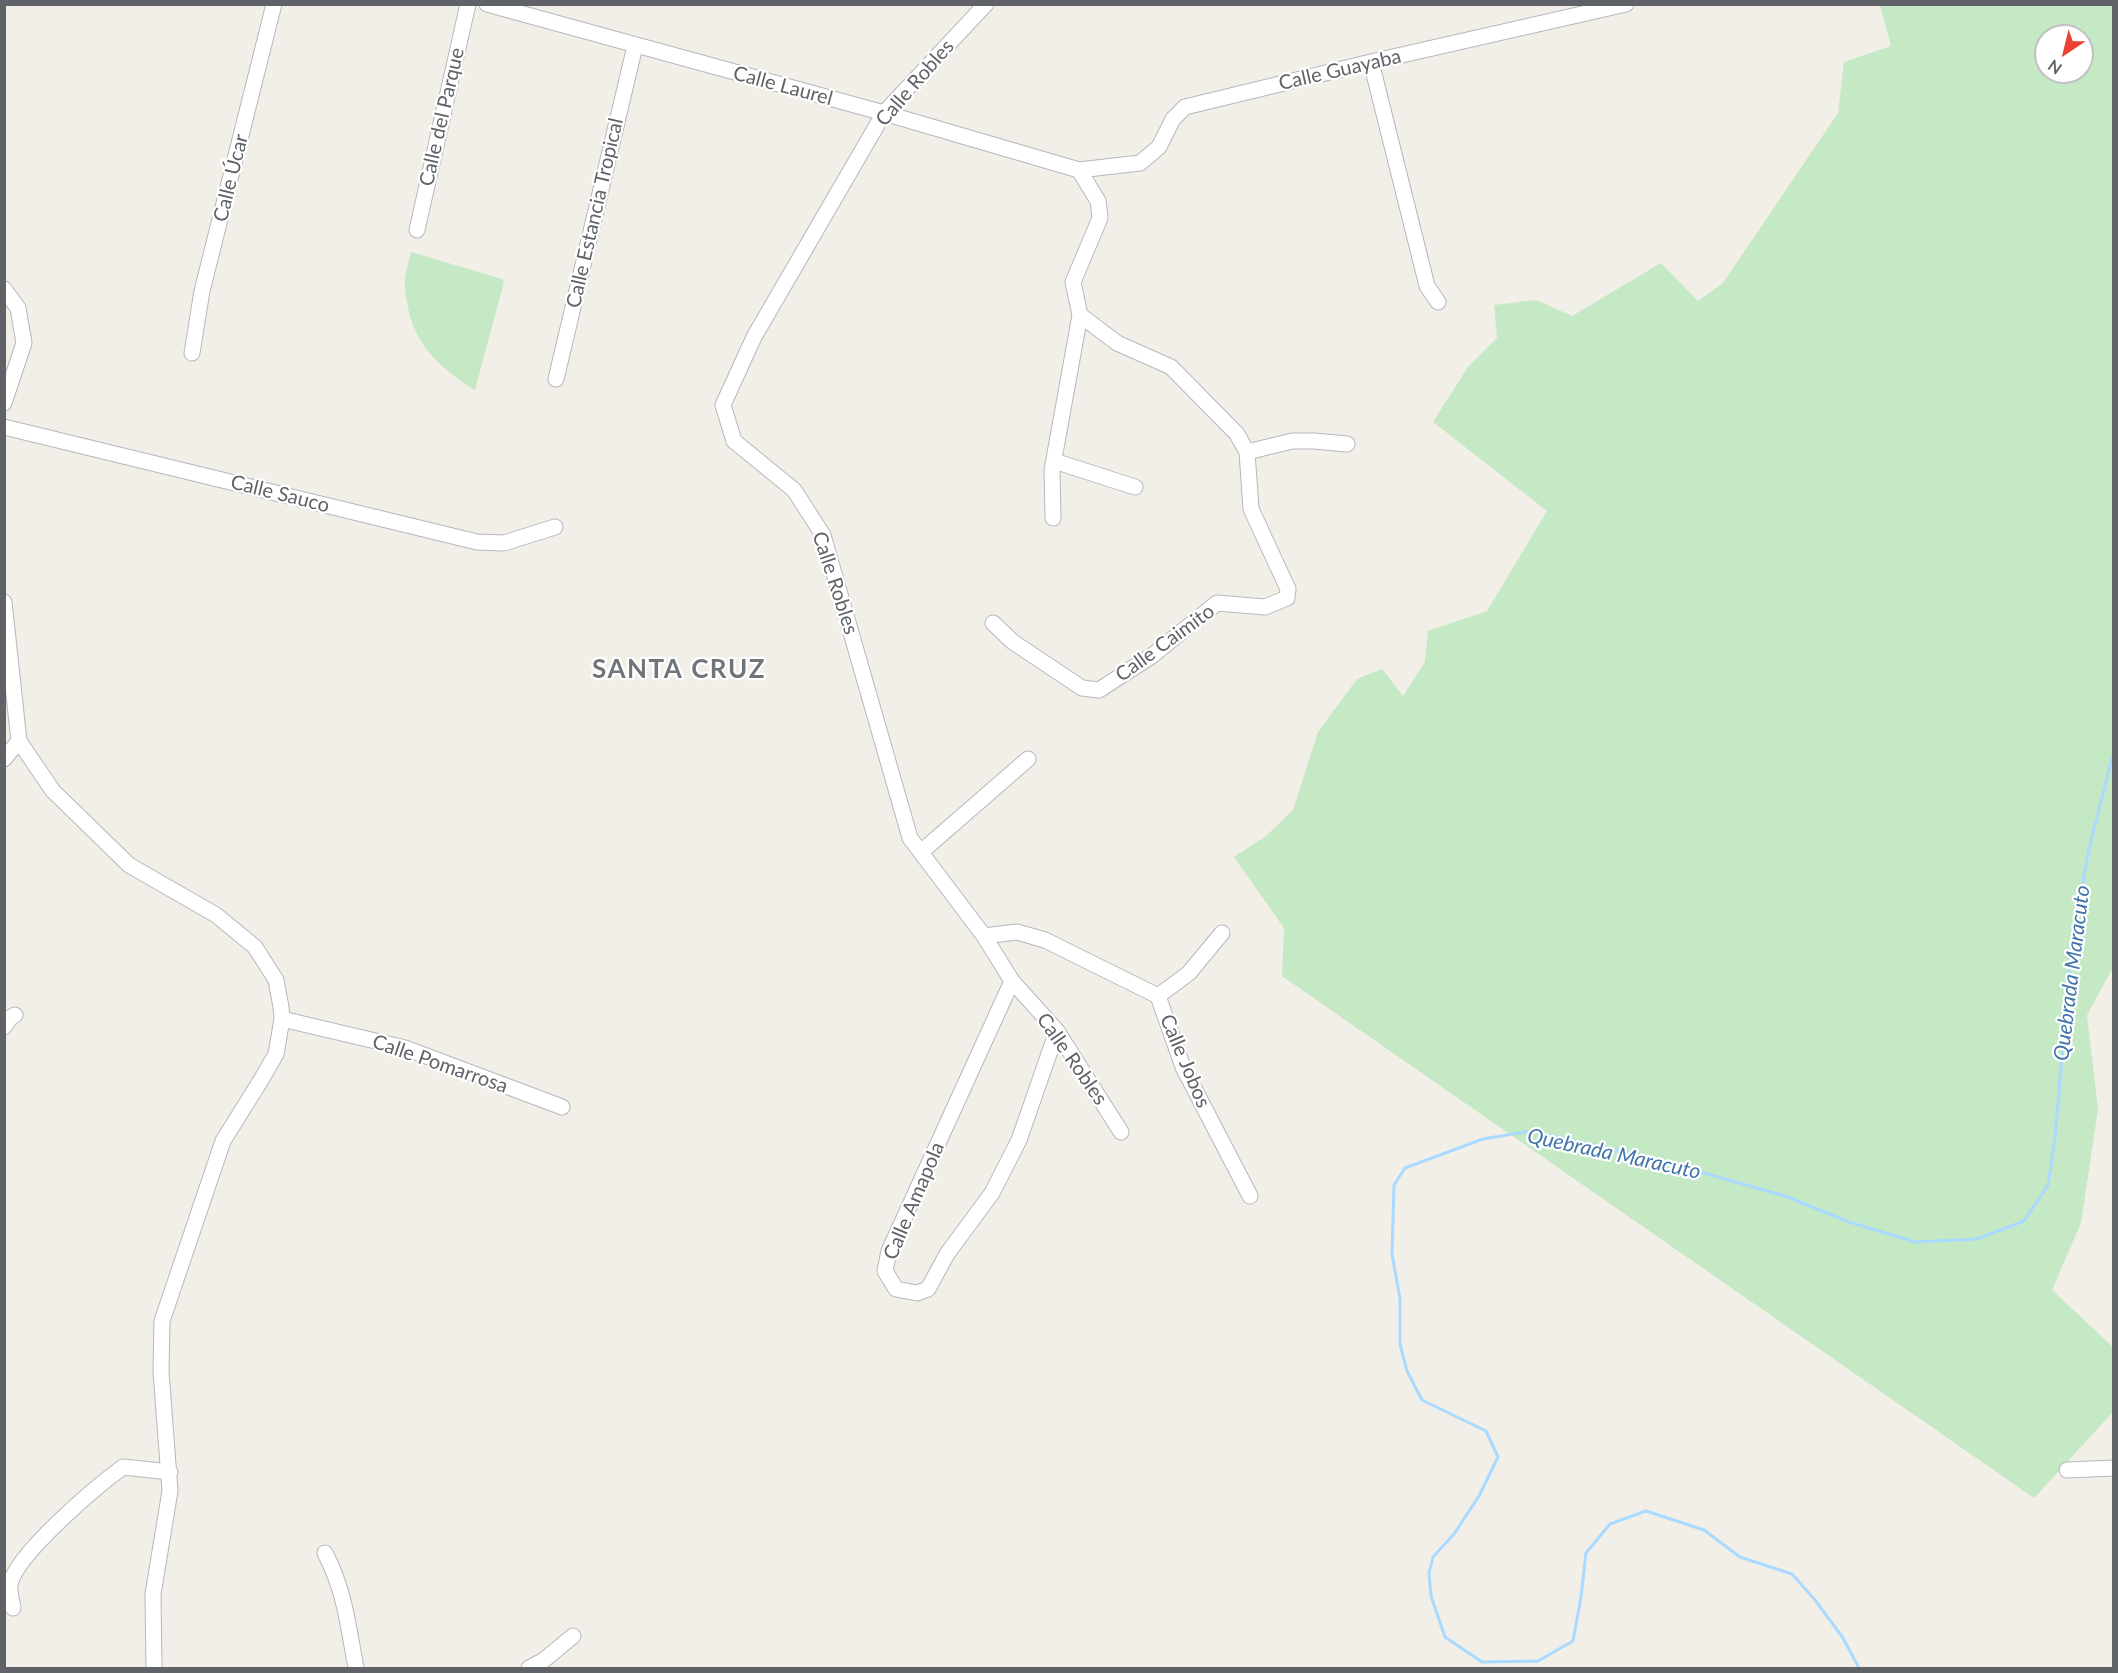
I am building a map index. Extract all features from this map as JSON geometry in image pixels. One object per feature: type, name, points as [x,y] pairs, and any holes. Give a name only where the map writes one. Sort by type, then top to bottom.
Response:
[{"type":"street","name":"Calle Úcar","points":[[192,353],[202,291],[274,4]]},
{"type":"street","name":"Calle del Parque","points":[[417,230],[468,4]]},
{"type":"street","name":"Calle Laurel","points":[[487,4],[884,113],[1079,170]]},
{"type":"street","name":"Calle Robles","points":[[986,4],[884,113],[754,337],[723,405],[734,441],[794,490],[823,535],[910,838],[984,936],[1012,981],[1057,1031],[1121,1132]]},
{"type":"street","name":"Calle Guayaba","points":[[1079,170],[1140,163],[1159,147],[1173,118],[1185,107],[1626,4]]},
{"type":"street","name":"Calle Estancia Tropical","points":[[556,379],[635,46]]},
{"type":"street","points":[[1371,62],[1427,286],[1438,302]]},
{"type":"street","points":[[1053,518],[1054,461],[1080,315],[1073,282],[1100,219],[1098,201],[1079,170]]},
{"type":"street","points":[[4,289],[18,308],[24,343],[4,403]]},
{"type":"street","points":[[1080,315],[1117,343],[1171,367],[1237,434],[1247,452],[1292,441],[1347,444]]},
{"type":"street","name":"Calle Sauco","points":[[4,427],[477,542],[504,543],[555,527]]},
{"type":"street","name":"Calle Caimito","points":[[993,623],[1013,642],[1082,688],[1099,690],[1153,656],[1217,603],[1265,607],[1287,598],[1288,589],[1251,509],[1247,452]]},
{"type":"street","points":[[1054,461],[1135,487]]},
{"type":"street","points":[[4,602],[19,741],[53,791],[129,865],[216,915],[255,947],[276,980],[282,1019],[276,1054],[223,1141],[214,1162],[203,1204],[165,1308],[161,1336],[161,1372],[170,1491],[153,1594],[154,1668]]},
{"type":"street","points":[[4,759],[19,741]]},
{"type":"street","points":[[924,855],[1028,766]]},
{"type":"street","name":"Calle Jobos","points":[[984,936],[1017,932],[1046,940],[1158,996],[1183,1066],[1250,1196]]},
{"type":"street","points":[[1158,996],[1189,973],[1222,933]]},
{"type":"street","name":"Calle Amapola","points":[[1012,981],[890,1251],[885,1270],[896,1289],[916,1293],[928,1289],[947,1254],[992,1193],[1019,1140],[1057,1031]]},
{"type":"street","points":[[4,1027],[15,1015]]},
{"type":"street","name":"Calle Pomarrosa","points":[[282,1019],[405,1048],[562,1107]]},
{"type":"street","points":[[13,1608],[10,1585],[26,1556],[96,1487],[123,1467],[170,1472]]},
{"type":"street","points":[[2067,1470],[2114,1468]]},
{"type":"street","points":[[324,1553],[337,1576],[344,1600],[356,1668]]},
{"type":"street","points":[[529,1668],[544,1660],[573,1636]]},
{"type":"green space","points":[[1880,5],[2113,5],[2114,966],[2087,1015],[2098,1109],[2081,1223],[2052,1290],[2113,1347],[2113,1412],[2034,1498],[1282,976],[1284,928],[1234,857],[1266,836],[1293,810],[1318,732],[1357,679],[1382,669],[1403,696],[1425,662],[1428,631],[1487,611],[1547,511],[1433,422],[1468,367],[1497,338],[1494,305],[1536,300],[1572,316],[1661,263],[1698,301],[1723,283],[1838,113],[1844,62],[1891,46]]},
{"type":"green space","points":[[411,252],[502,279],[504,282],[475,390],[440,364],[430,354],[415,331],[410,317],[405,285]]},
{"type":"waterway","name":"Quebrada Maracuto","points":[[1859,1668],[1843,1638],[1792,1574],[1740,1557],[1704,1530],[1646,1511],[1610,1524],[1586,1553],[1573,1641],[1538,1661],[1482,1662],[1445,1637],[1431,1596],[1429,1573],[1433,1557],[1454,1534],[1479,1496],[1498,1457],[1486,1431],[1422,1400],[1407,1371],[1400,1344],[1400,1299],[1392,1254],[1394,1185],[1405,1168],[1483,1139],[1531,1131],[1647,1157],[1785,1196],[1849,1222],[1915,1242],[1977,1239],[2024,1221],[2048,1185],[2055,1138],[2071,951],[2088,853],[2114,750]]},
{"type":"district","name":"SANTA CRUZ","points":[[679,670]]}]
